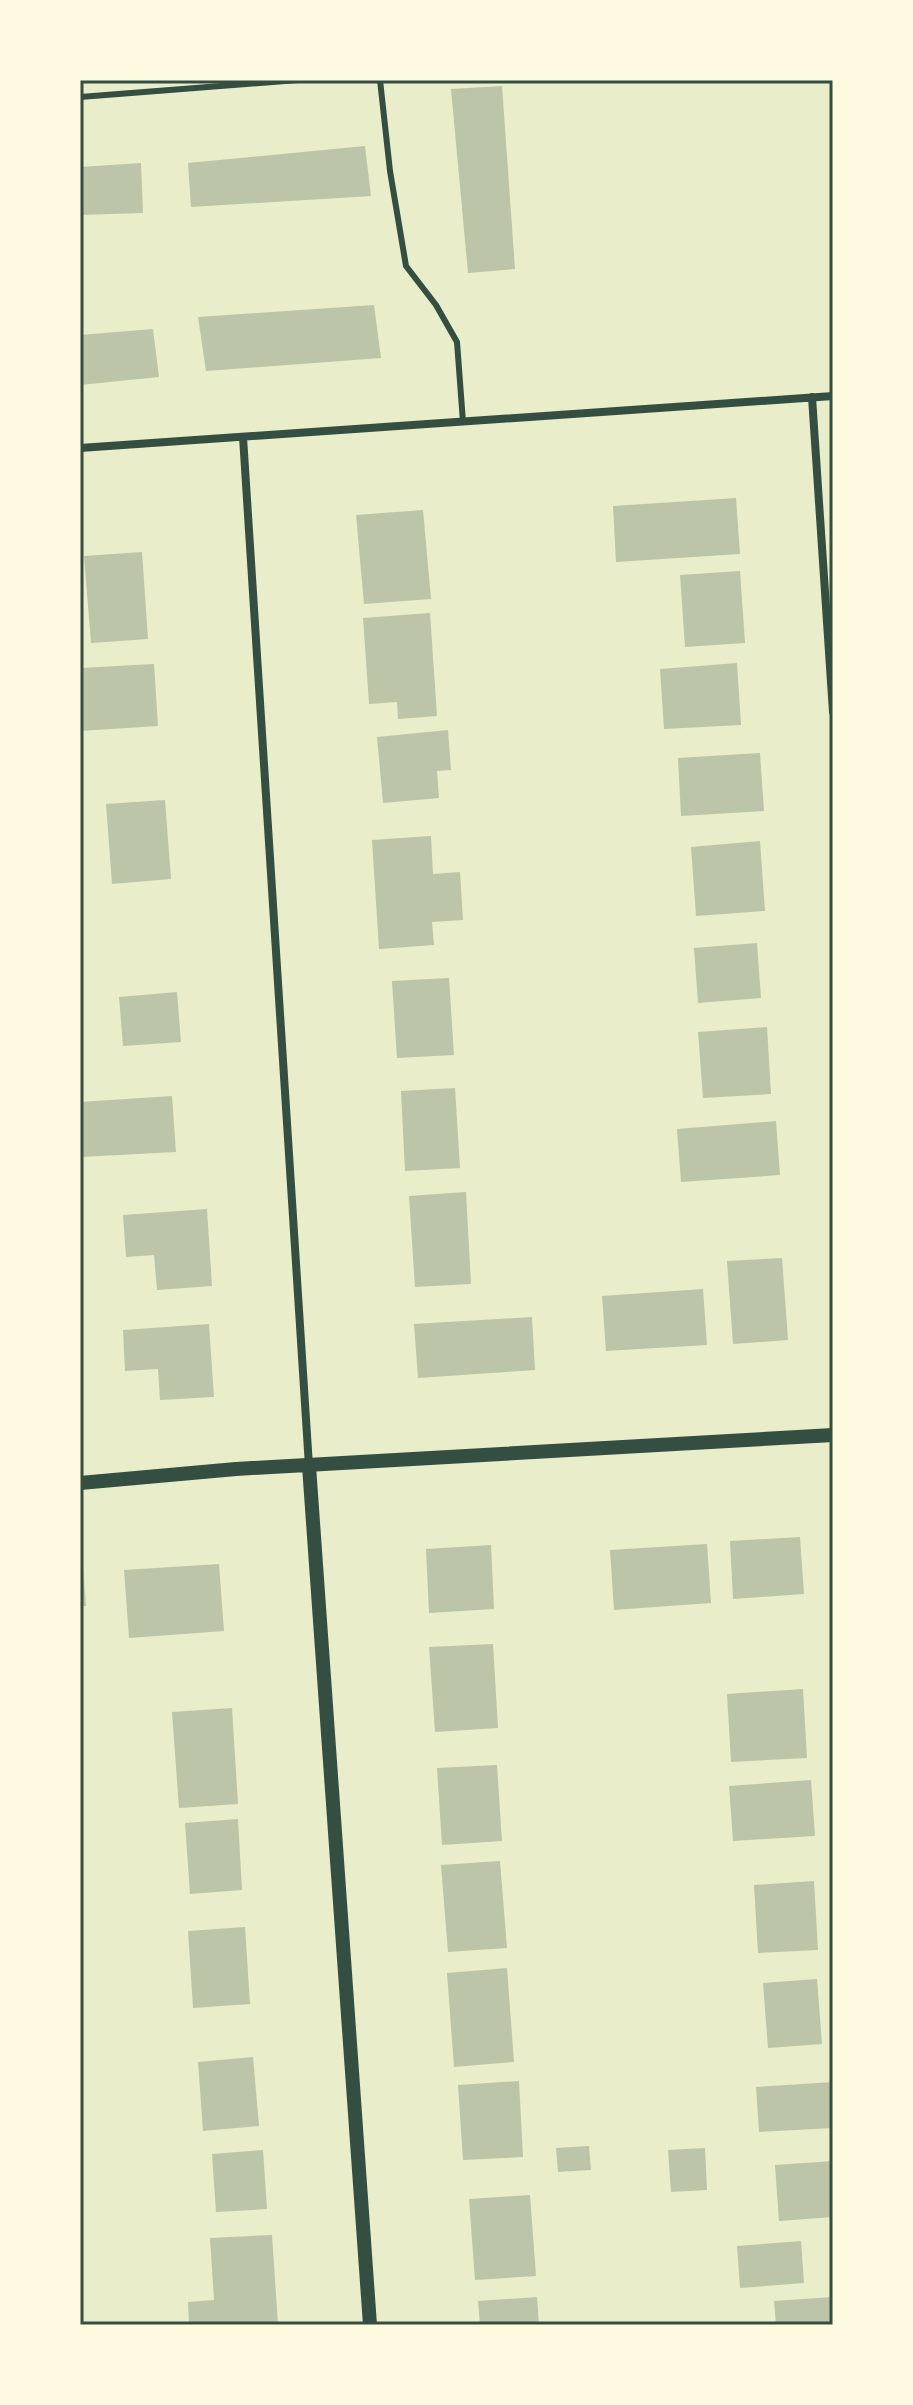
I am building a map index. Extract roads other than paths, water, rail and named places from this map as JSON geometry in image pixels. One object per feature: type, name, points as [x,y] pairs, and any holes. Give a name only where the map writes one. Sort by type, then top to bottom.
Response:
[{"type":"street","points":[[80,448],[833,396]]},
{"type":"street","points":[[812,397],[833,712]]},
{"type":"street","points":[[243,437],[309,1466],[370,2325]]},
{"type":"street","points":[[80,1483],[833,1435]]},
{"type":"lane","points":[[80,97],[298,80]]},
{"type":"lane","points":[[380,80],[390,171],[406,266],[436,305],[457,342],[463,422]]}]
